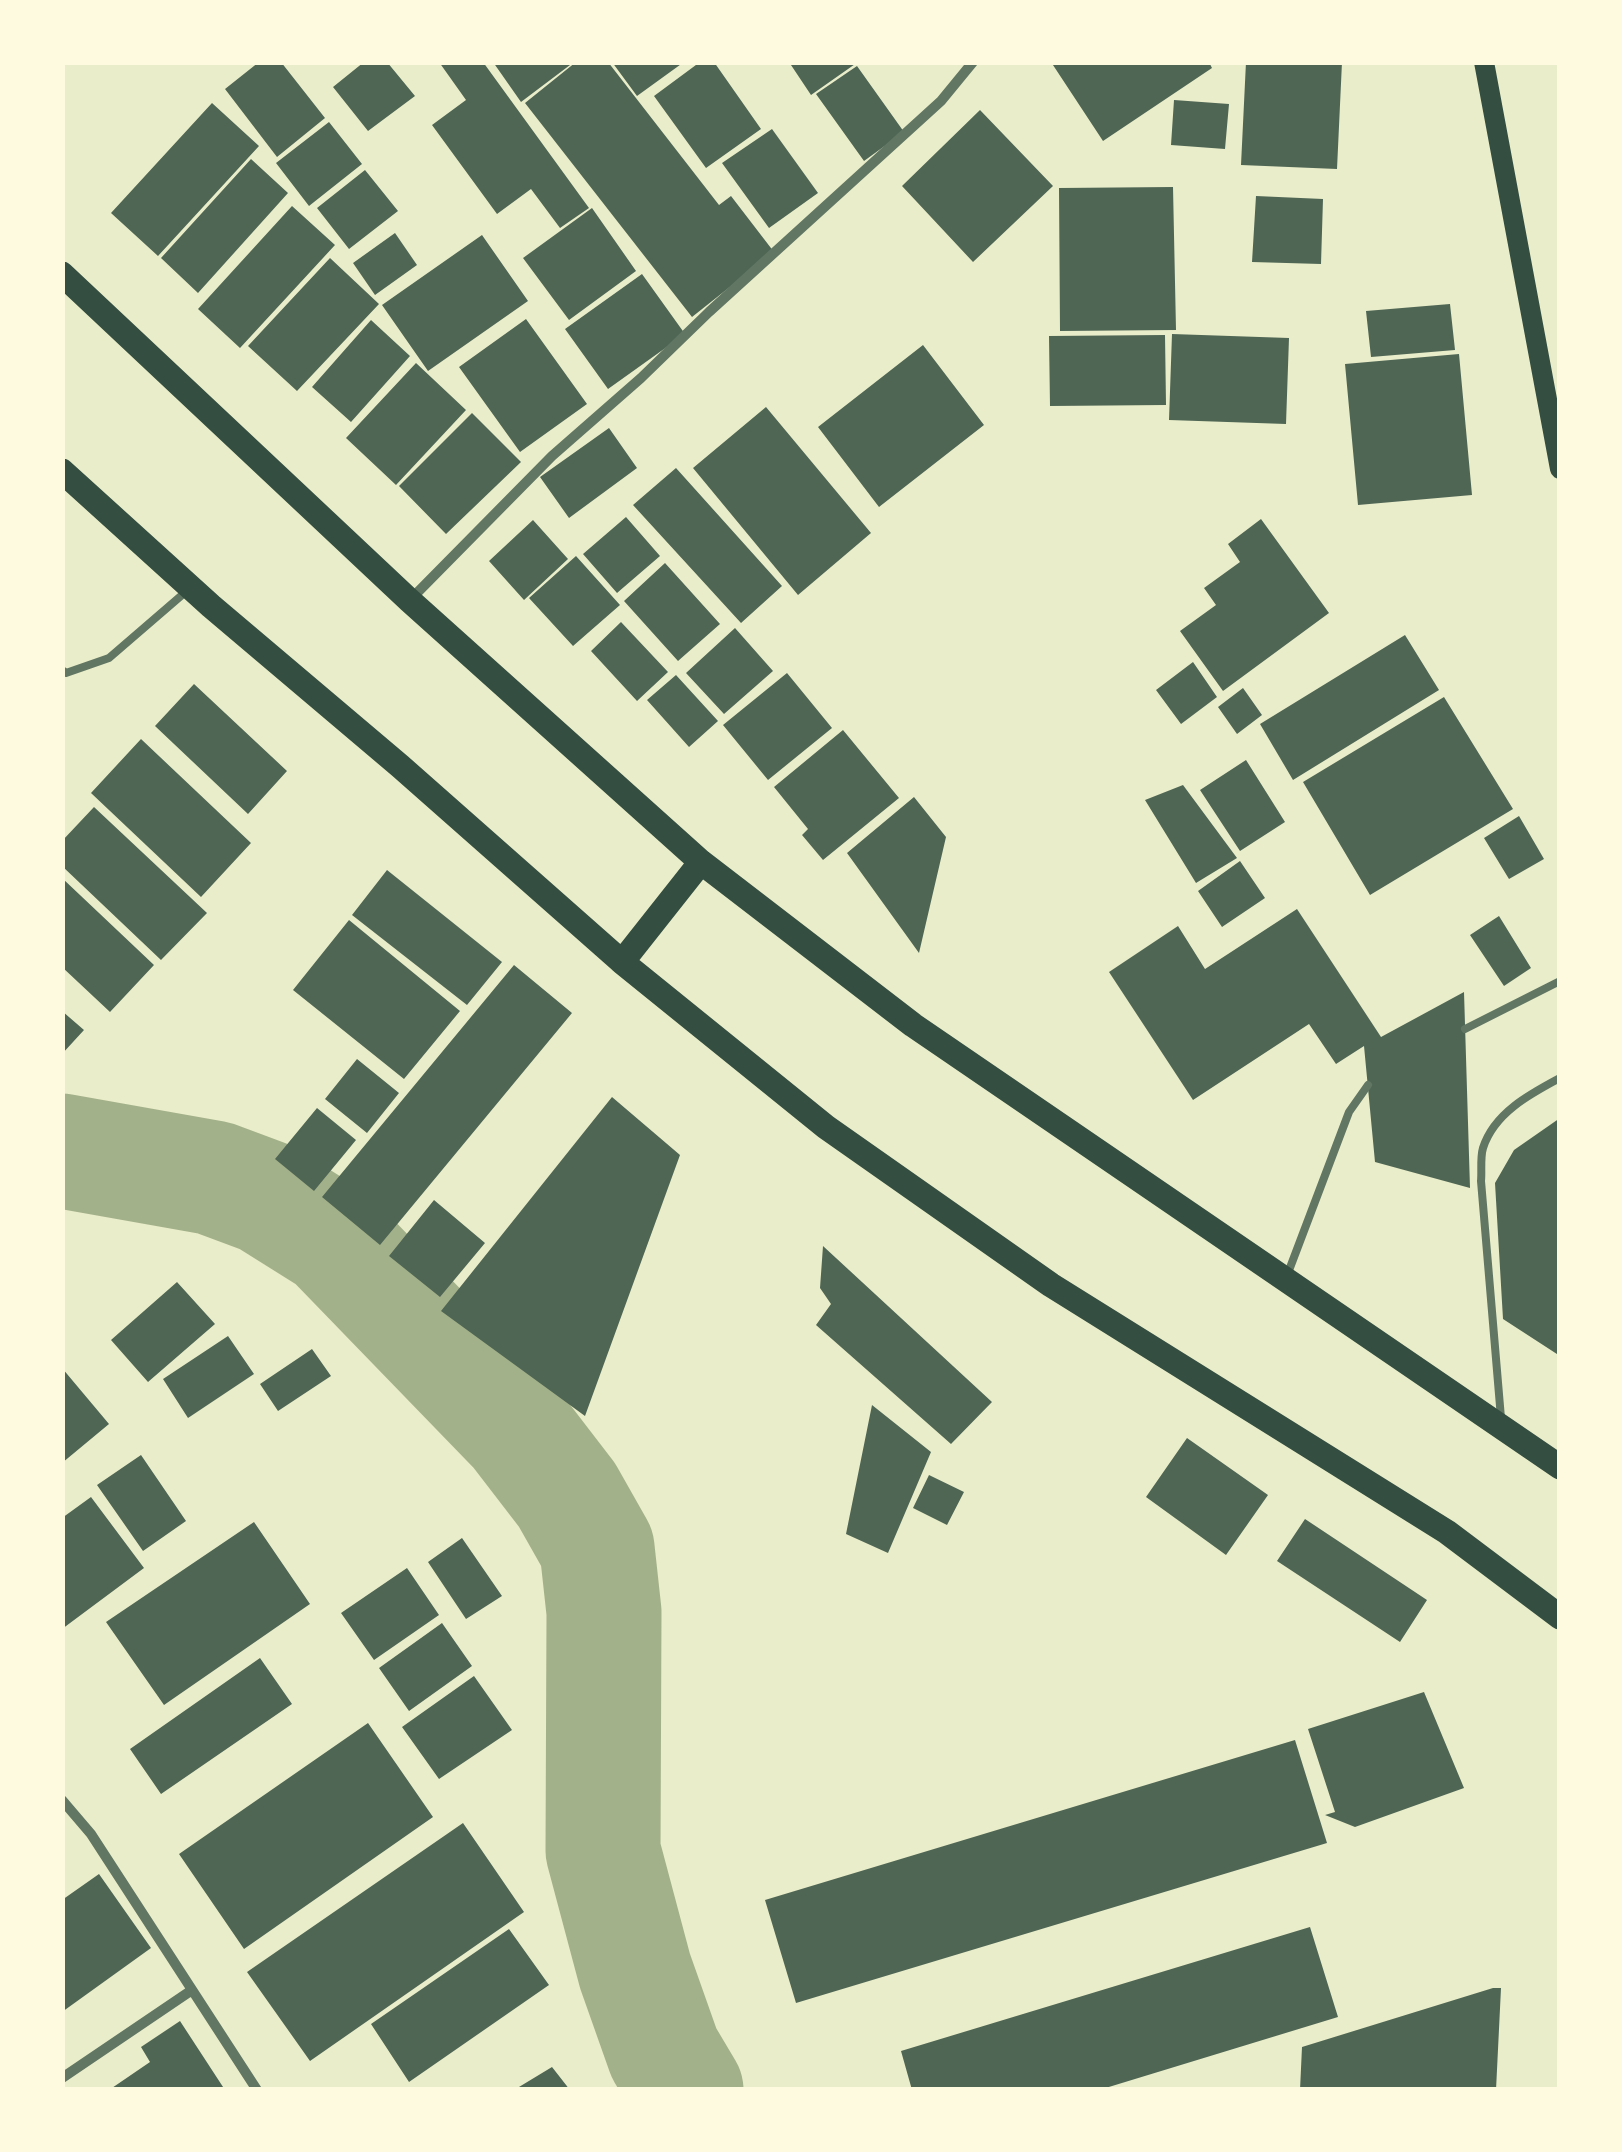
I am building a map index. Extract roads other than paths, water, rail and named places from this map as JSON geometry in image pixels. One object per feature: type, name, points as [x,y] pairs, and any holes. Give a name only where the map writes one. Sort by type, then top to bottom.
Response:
[{"type":"main road","points":[[1484,62],[1560,469]]},
{"type":"main road","points":[[62,274],[409,600],[701,862],[913,1024],[1559,1467]]},
{"type":"main road","points":[[62,472],[622,962],[826,1127],[1050,1286],[1447,1532],[1560,1617]]},
{"type":"main road","points":[[622,962],[701,862]]},
{"type":"street","points":[[409,600],[552,456],[941,101],[973,62]]},
{"type":"street","points":[[62,1800],[91,1834],[257,2090]]},
{"type":"street","points":[[62,2078],[192,1990]]},
{"type":"lane","points":[[62,670],[66,673],[109,658],[191,587]]},
{"type":"lane","points":[[1465,1029],[1560,981]]},
{"type":"lane","points":[[1502,1428],[1482,1181],[1483,1148],[1499,1120],[1523,1098],[1560,1078]]},
{"type":"lane","points":[[1286,1280],[1349,1112],[1368,1085]]},
{"type":"waterway","points":[[62,1151],[214,1178],[265,1197],[332,1239],[517,1430],[567,1495],[597,1548],[604,1612],[603,1851],[635,1971],[664,2053],[686,2090]]}]
